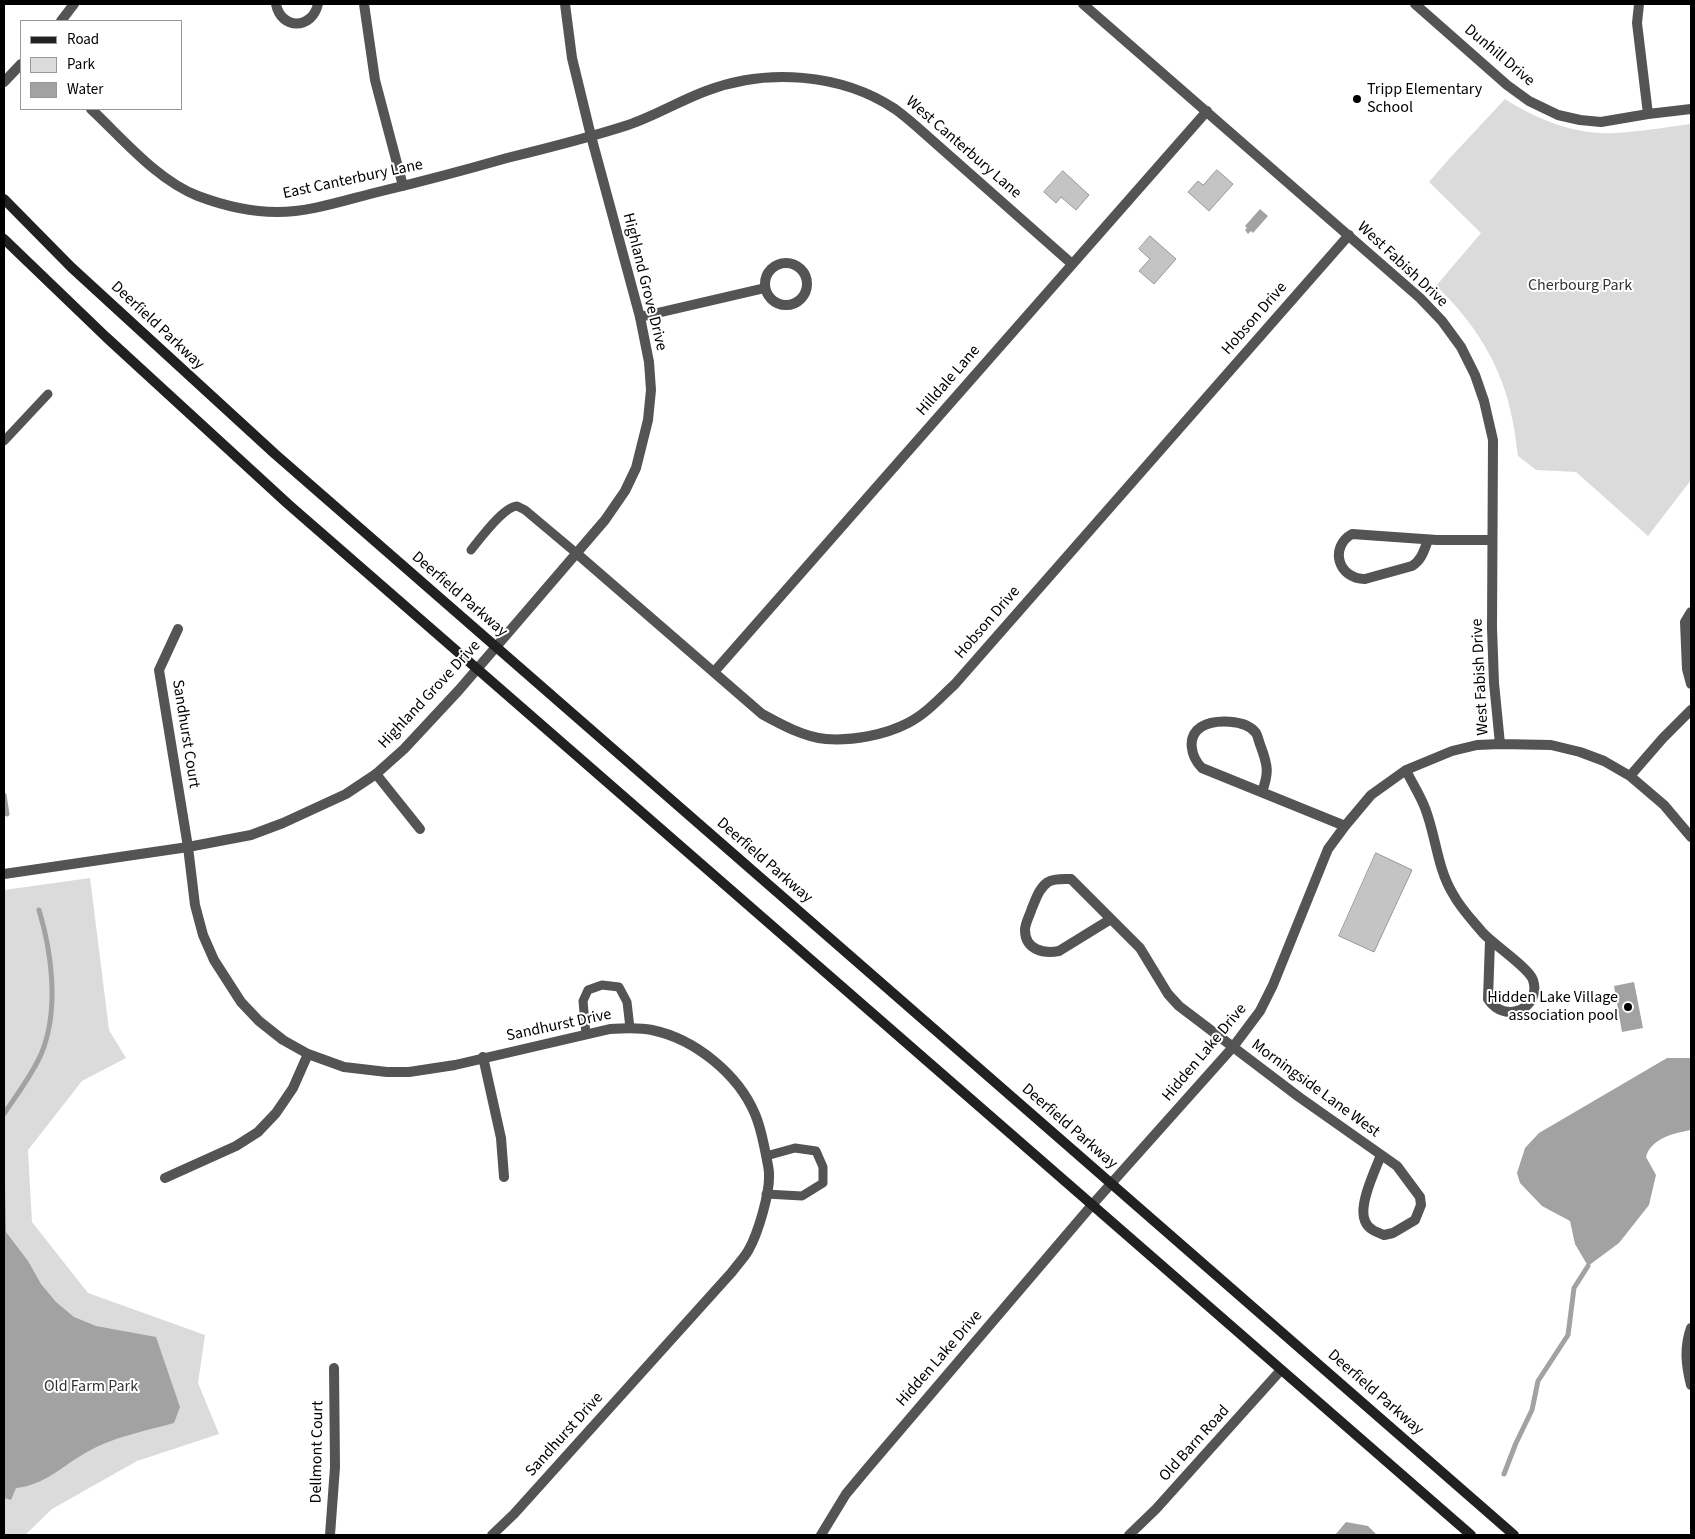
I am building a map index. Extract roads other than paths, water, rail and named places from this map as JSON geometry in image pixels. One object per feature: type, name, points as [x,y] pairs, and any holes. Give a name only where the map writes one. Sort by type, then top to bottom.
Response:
[{"type":"main road","name":"Deerfield Parkway","points":[[4,199],[71,267],[237,420],[1514,1535]]},
{"type":"main road","points":[[4,239],[106,337],[281,497],[1471,1535]]},
{"type":"street","points":[[62,20],[74,4]]},
{"type":"street","points":[[276,4],[277,11],[282,18],[297,24],[312,18],[318,4]]},
{"type":"street","points":[[364,4],[375,80],[403,186]]},
{"type":"street","name":"Highland Grove Drive","points":[[4,874],[188,847],[251,834],[283,823],[346,794],[376,774],[404,749],[605,520],[625,491],[636,468],[648,420],[651,390],[649,362],[640,317],[572,58],[565,4]]},
{"type":"street","name":"West Fabish Drive","points":[[1083,4],[1420,298],[1442,321],[1460,347],[1475,375],[1484,401],[1493,440],[1492,628],[1494,683],[1500,744]]},
{"type":"street","name":"Dunhill Drive","points":[[1415,4],[1507,85],[1529,101],[1558,115],[1602,122],[1691,109]]},
{"type":"street","points":[[1640,4],[1637,23],[1648,114]]},
{"type":"street","points":[[4,82],[20,65]]},
{"type":"street","name":"West Canterbury Lane","points":[[591,136],[639,121],[705,91],[735,81],[784,76],[816,79],[871,96],[895,109],[924,132],[1072,264]]},
{"type":"street","name":"East Canterbury Lane","points":[[92,110],[158,172],[188,192],[215,202],[254,210],[276,212],[302,210],[403,186],[591,136]]},
{"type":"street","name":"Hilldale Lane","points":[[714,672],[1207,111]]},
{"type":"street","name":"Hobson Drive","points":[[575,552],[762,714],[782,725],[802,733],[826,739],[869,737],[908,723],[931,707],[955,684],[1349,235]]},
{"type":"street","points":[[786,263],[794,264],[800,269],[805,276],[807,284],[805,292],[800,299],[786,305],[778,303],[771,298],[766,288],[766,276],[771,269],[778,264],[786,263]]},
{"type":"street","points":[[640,317],[766,288]]},
{"type":"street","points":[[1428,540],[1418,562],[1364,579],[1351,577],[1340,565],[1339,550],[1345,538],[1352,534],[1428,540],[1492,540]]},
{"type":"street","points":[[1691,612],[1685,622],[1687,669],[1691,684]]},
{"type":"street","name":"Sandhurst Court","points":[[178,629],[159,670],[188,847]]},
{"type":"street","points":[[1630,776],[1663,738],[1691,710]]},
{"type":"street","points":[[1262,792],[1266,781],[1267,763],[1256,732],[1236,721],[1208,724],[1196,732],[1191,747],[1196,762],[1202,768],[1345,826]]},
{"type":"street","name":"Hidden Lake Drive","points":[[821,1535],[846,1494],[866,1470],[1092,1205],[1233,1047],[1260,1011],[1273,984],[1328,849],[1371,795],[1406,770],[1452,750],[1477,745],[1551,745],[1580,752],[1604,761],[1630,776],[1664,805],[1691,837]]},
{"type":"street","points":[[1406,770],[1425,808],[1444,877],[1452,894],[1490,941],[1524,969],[1533,981],[1533,994],[1530,1001],[1518,1011],[1503,1012],[1488,999],[1490,941]]},
{"type":"street","name":"Highland Grove Drive","points":[[376,774],[420,829]]},
{"type":"street","name":"Sandhurst Drive","points":[[188,847],[195,905],[203,935],[214,960],[241,1002],[283,1040],[308,1054],[344,1067],[386,1072],[409,1072],[455,1064],[610,1029],[652,1030],[672,1036],[706,1055],[726,1072],[743,1093],[754,1113],[762,1135],[769,1174],[758,1228],[748,1251],[732,1272],[514,1514],[492,1535]]},
{"type":"street","name":"Morningside Lane West","points":[[1111,919],[1059,951],[1049,953],[1041,952],[1034,948],[1025,932],[1026,924],[1038,893],[1048,882],[1054,879],[1070,879],[1111,919],[1140,948],[1168,994],[1179,1006],[1299,1097],[1396,1166],[1420,1196],[1421,1205],[1415,1220],[1384,1235],[1370,1228],[1365,1220],[1363,1208],[1380,1155]]},
{"type":"street","points":[[165,1178],[236,1146],[258,1132],[276,1113],[293,1088],[308,1054]]},
{"type":"street","points":[[484,1057],[501,1138],[504,1177]]},
{"type":"street","points":[[1691,1328],[1686,1348],[1687,1369],[1691,1385]]},
{"type":"street","name":"Dellmont Court","points":[[330,1535],[335,1467],[334,1368]]},
{"type":"street","name":"Old Barn Road","points":[[1129,1535],[1156,1509],[1281,1370]]},
{"type":"lane","points":[[4,441],[48,394]]},
{"type":"lane","points":[[470,550],[501,515],[508,509],[517,506],[525,510],[575,552]]},
{"type":"lane","points":[[586,1034],[583,1001],[588,990],[602,985],[619,986],[627,1002],[630,1028]]},
{"type":"lane","points":[[766,1156],[795,1148],[816,1151],[823,1167],[823,1183],[802,1196],[766,1194]]},
{"type":"water","points":[[1260,209],[1268,216],[1253,233],[1251,231],[1248,234],[1245,226]]},
{"type":"water","name":"Hidden Lake Village association pool","points":[[1634,982],[1643,1028],[1622,1032],[1614,986]]},
{"type":"water","points":[[1667,1058],[1691,1058],[1691,1130],[1664,1138],[1653,1145],[1646,1157],[1656,1175],[1649,1205],[1619,1243],[1588,1266],[1575,1244],[1570,1221],[1542,1206],[1520,1183],[1517,1173],[1525,1148],[1539,1133]]},
{"type":"water","points":[[4,1135],[6,1232],[28,1261],[41,1284],[56,1302],[74,1317],[96,1326],[156,1337],[180,1407],[174,1423],[107,1442],[78,1457],[45,1479],[16,1488],[11,1500],[4,1498]]},
{"type":"water","points":[[1346,1522],[1368,1526],[1377,1535],[1335,1535]]},
{"type":"waterway","points":[[4,795],[7,814]]},
{"type":"waterway","points":[[4,1114],[42,1052],[51,1018],[52,981],[50,962],[39,910]]},
{"type":"waterway","points":[[1504,1474],[1532,1410],[1538,1381],[1568,1335],[1574,1288],[1588,1266]]},
{"type":"place","name":"Tripp Elementary School","points":[[1357,99]]},
{"type":"place","name":"Hidden Lake Village association pool","points":[[1628,1007]]},
{"type":"park label","name":"Cherbourg Park","points":[[1580,286]]},
{"type":"park label","name":"Old Farm Park","points":[[91,1387]]}]
